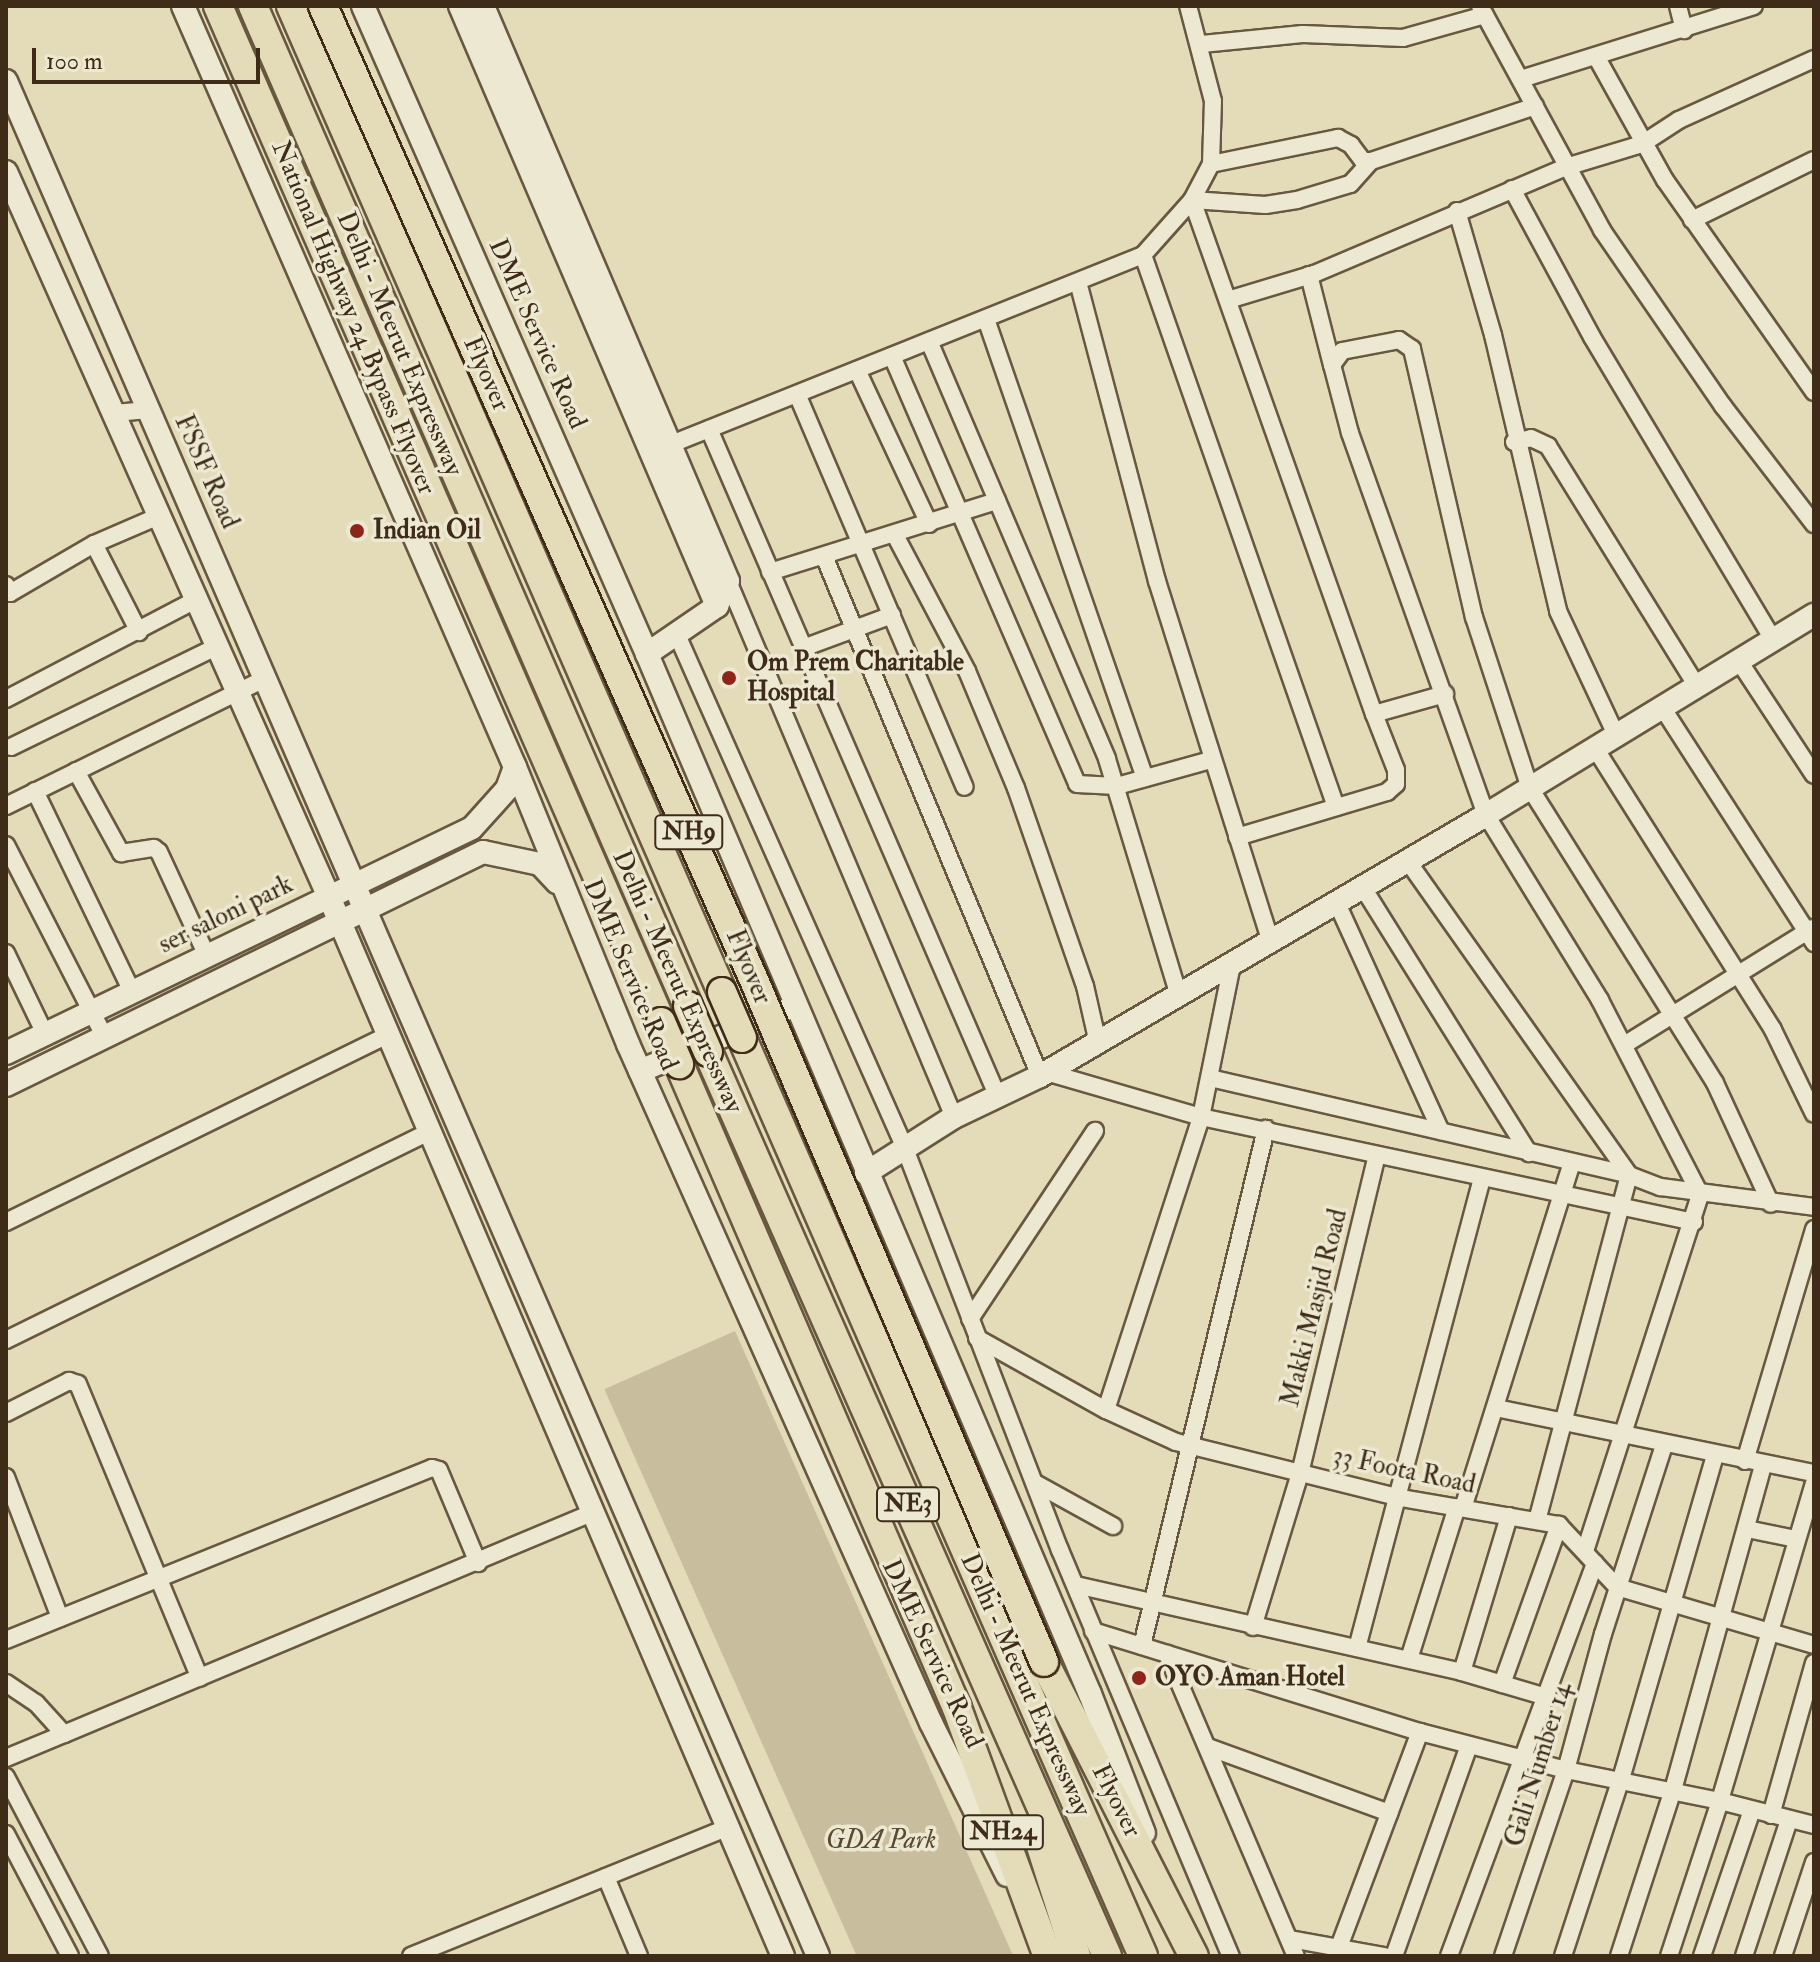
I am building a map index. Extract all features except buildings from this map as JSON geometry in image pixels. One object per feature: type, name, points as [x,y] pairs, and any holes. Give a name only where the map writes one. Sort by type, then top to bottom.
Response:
[{"type":"highway","name":"National Highway 24 Bypass Flyover","points":[[218,6],[957,1708],[1048,1956]]},
{"type":"highway","name":"Delhi - Meerut Expressway","points":[[253,6],[708,1052],[1107,1956]]},
{"type":"highway","name":"Delhi - Meerut Expressway","points":[[291,6],[1143,1956]]},
{"type":"highway","name":"Flyover","points":[[323,6],[754,980],[1044,1662],[1194,1956]]},
{"type":"highway","points":[[993,1698],[1076,1956]]},
{"type":"highway","points":[[1072,1792],[1163,1956]]},
{"type":"street","name":"DME Service Road","points":[[183,6],[515,767],[562,888],[640,1071],[931,1723],[1048,1956]]},
{"type":"street","name":"DME Service Road","points":[[363,6],[647,654],[1090,1694],[1179,1924]]},
{"type":"street","points":[[460,6],[630,378],[669,445],[954,1117]]},
{"type":"street","points":[[483,6],[717,606]]},
{"type":"street","points":[[669,445],[1143,255],[1192,200],[1211,164],[1213,101],[1202,44],[1188,6]]},
{"type":"street","points":[[1678,6],[1684,30]]},
{"type":"street","points":[[1521,79],[1597,58],[1754,6]]},
{"type":"street","points":[[1202,44],[1303,34],[1403,38],[1483,10],[1566,167],[1650,304],[1814,524]]},
{"type":"street","points":[[1597,58],[1642,144],[1814,392]]},
{"type":"street","points":[[1228,300],[1309,275],[1566,167],[1642,144],[1679,120],[1814,59]]},
{"type":"street","name":"FSSF Road","points":[[6,81],[13,114],[149,410],[818,1956]]},
{"type":"street","points":[[1192,200],[1265,205],[1297,200],[1350,184],[1371,161],[1535,106]]},
{"type":"street","points":[[1211,164],[1338,138],[1351,145],[1357,157],[1371,161]]},
{"type":"street","points":[[1692,220],[1814,160]]},
{"type":"street","points":[[6,172],[389,1034],[783,1956]]},
{"type":"street","points":[[1512,189],[1599,349],[1773,640]]},
{"type":"street","points":[[1192,200],[1396,770],[1396,784],[1387,792],[1237,837]]},
{"type":"street","points":[[1457,211],[1493,335],[1514,442],[1558,611],[1616,735]]},
{"type":"street","points":[[1143,255],[1336,807]]},
{"type":"street","points":[[1309,275],[1371,499],[1445,694],[1486,815],[1624,1045],[1700,1194],[1694,1222],[1623,1436],[1590,1555],[1522,1758],[1449,1956]]},
{"type":"street","points":[[1078,282],[1211,760],[1270,939]]},
{"type":"street","points":[[986,319],[1145,778]]},
{"type":"street","points":[[1332,365],[1342,351],[1399,340],[1412,349],[1474,617],[1530,788],[1715,1083],[1771,1204]]},
{"type":"street","points":[[929,341],[1117,786],[1178,992]]},
{"type":"street","points":[[892,356],[1072,777],[1083,787],[1117,786],[1211,760]]},
{"type":"street","points":[[857,370],[929,524]]},
{"type":"street","points":[[797,394],[965,787]]},
{"type":"street","points":[[114,413],[149,410]]},
{"type":"street","points":[[709,429],[998,1097]]},
{"type":"street","points":[[1514,442],[1531,438],[1548,446],[1697,686]]},
{"type":"street","points":[[770,572],[863,546],[997,501]]},
{"type":"street","points":[[6,585],[10,593],[94,544],[159,516]]},
{"type":"street","points":[[895,535],[967,671],[1016,788],[1085,986],[1097,1039]]},
{"type":"street","points":[[94,544],[139,632]]},
{"type":"street","points":[[824,556],[1043,1074]]},
{"type":"street","points":[[647,654],[678,637],[717,606],[728,581]]},
{"type":"street","points":[[6,699],[195,600]]},
{"type":"street","points":[[803,648],[892,615]]},
{"type":"street","points":[[866,1173],[954,1117],[1043,1074],[1097,1039],[1486,815],[1814,615]]},
{"type":"street","points":[[678,637],[904,1146],[1093,1631],[1231,1956]]},
{"type":"street","points":[[11,747],[216,647]]},
{"type":"street","points":[[1739,661],[1814,775]]},
{"type":"street","points":[[6,806],[266,678]]},
{"type":"street","points":[[1374,714],[1445,694]]},
{"type":"street","points":[[1624,1045],[1736,972],[1811,934],[1662,707]]},
{"type":"street","points":[[1595,748],[1773,1030],[1814,1114]]},
{"type":"street","name":"ser saloni park","points":[[6,1053],[472,828],[507,789],[515,767]]},
{"type":"street","points":[[76,771],[121,853],[154,848],[159,852],[207,956]]},
{"type":"street","points":[[35,791],[132,992]]},
{"type":"street","points":[[6,845],[105,1038]]},
{"type":"street","points":[[6,1085],[483,852],[540,864],[562,888]]},
{"type":"street","points":[[1407,860],[1629,1175]]},
{"type":"street","points":[[1362,886],[1529,1153]]},
{"type":"street","points":[[1336,901],[1441,1131]]},
{"type":"street","points":[[6,953],[11,978],[45,1034]]},
{"type":"street","points":[[1106,1410],[1201,1117],[1233,960]]},
{"type":"street","points":[[640,1071],[795,1006]]},
{"type":"street","points":[[6,1222],[389,1034]]},
{"type":"street","points":[[1043,1074],[1201,1117],[1377,1155],[1473,1171],[1482,1178],[1694,1222]]},
{"type":"street","points":[[1210,1078],[1700,1194],[1814,1207]]},
{"type":"street","points":[[1142,1646],[1193,1447],[1266,1129]]},
{"type":"street","points":[[6,1340],[431,1131]]},
{"type":"street","points":[[970,1319],[1095,1131]]},
{"type":"street","name":"Makki Masjid Road","points":[[1253,1627],[1300,1473],[1377,1155]]},
{"type":"street","points":[[1409,1659],[1496,1408],[1572,1163]]},
{"type":"street","points":[[1537,1520],[1629,1175]]},
{"type":"street","points":[[1357,1648],[1401,1498],[1482,1178]]},
{"type":"street","points":[[1745,1461],[1814,1229]]},
{"type":"street","name":"33 Foota Road","points":[[977,1338],[1106,1410],[1193,1447],[1401,1498],[1559,1525],[1617,1587],[1814,1645]]},
{"type":"street","points":[[6,1413],[69,1381],[78,1384],[200,1678]]},
{"type":"street","points":[[1496,1408],[1715,1456],[1814,1473]]},
{"type":"street","name":"Gali Number 14","points":[[1503,1956],[1566,1770],[1617,1587],[1664,1445]]},
{"type":"street","points":[[1563,1956],[1621,1779],[1715,1456]]},
{"type":"street","points":[[1619,1956],[1673,1790],[1763,1465]]},
{"type":"street","points":[[6,1640],[432,1468],[439,1470],[478,1563]]},
{"type":"street","points":[[6,1477],[60,1618]]},
{"type":"street","points":[[1669,1956],[1720,1801],[1767,1631],[1814,1483]]},
{"type":"street","points":[[1037,1484],[1113,1526]]},
{"type":"street","points":[[6,1758],[594,1512]]},
{"type":"street","points":[[1462,1672],[1509,1516]]},
{"type":"street","points":[[1502,1684],[1559,1525]]},
{"type":"street","points":[[1747,1529],[1796,1539]]},
{"type":"street","points":[[1076,1585],[1153,1605],[1409,1659],[1543,1696]]},
{"type":"street","points":[[1093,1631],[1420,1732],[1566,1770],[1673,1790],[1814,1825]]},
{"type":"street","points":[[1167,1654],[1296,1956]]},
{"type":"street","points":[[1771,1815],[1814,1663]]},
{"type":"street","points":[[6,1683],[36,1703],[64,1734]]},
{"type":"street","points":[[1339,1947],[1420,1732]]},
{"type":"street","points":[[1394,1956],[1469,1745]]},
{"type":"street","points":[[1208,1747],[1389,1813]]},
{"type":"street","points":[[6,1777],[100,1956]]},
{"type":"street","points":[[1702,1956],[1752,1810]]},
{"type":"street","points":[[1744,1956],[1789,1820]]},
{"type":"street","points":[[411,1956],[444,1950],[606,1877],[728,1827]]},
{"type":"street","points":[[6,1834],[70,1956]]},
{"type":"street","points":[[1783,1956],[1814,1862]]},
{"type":"street","points":[[606,1877],[639,1956]]},
{"type":"street","points":[[1290,1939],[1384,1956]]},
{"type":"green space","name":"GDA Park","points":[[735,1331],[1013,1955],[857,1956],[604,1389]]},
{"type":"place","name":"Indian Oil","points":[[357,531]]},
{"type":"place","name":"Om Prem Charitable Hospital","points":[[729,678]]},
{"type":"place","name":"OYO Aman Hotel","points":[[1139,1678]]}]
